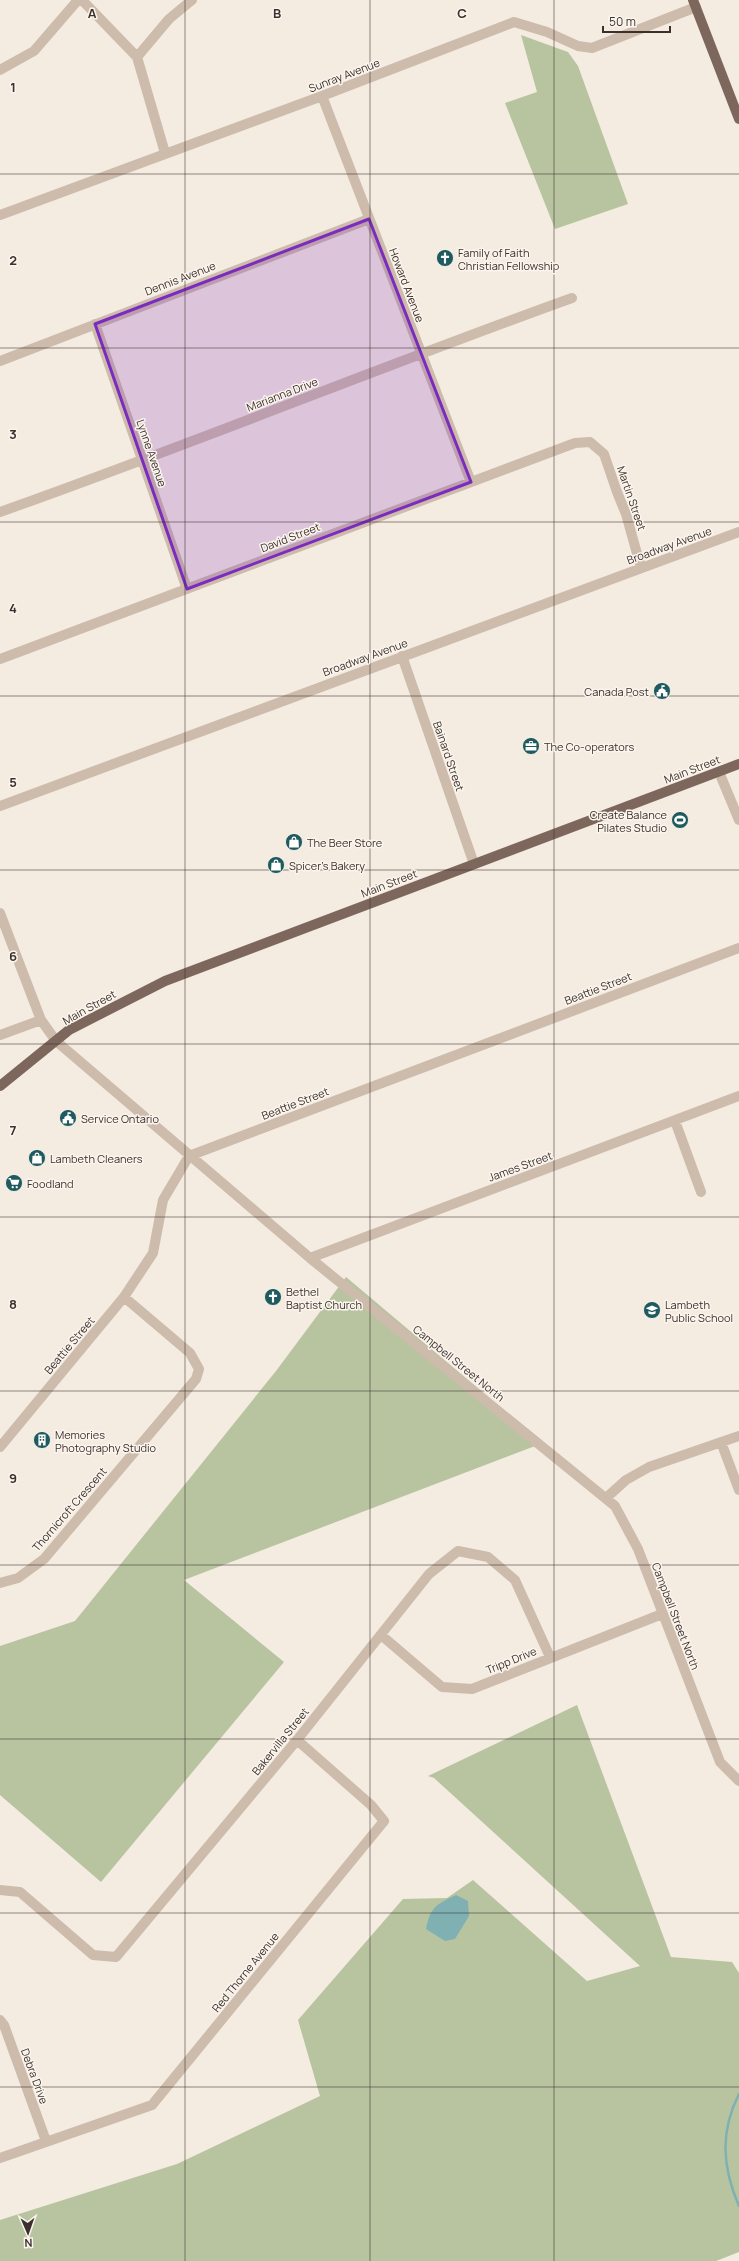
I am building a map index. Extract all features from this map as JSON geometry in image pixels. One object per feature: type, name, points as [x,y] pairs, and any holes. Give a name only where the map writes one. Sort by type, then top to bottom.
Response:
[{"type":"main road","points":[[694,3],[739,119]]},
{"type":"main road","name":"Main Street","points":[[0,1086],[69,1030],[164,981],[739,764]]},
{"type":"street","points":[[0,70],[34,51],[78,0]]},
{"type":"street","points":[[82,0],[137,57],[165,153]]},
{"type":"street","points":[[137,57],[169,19],[192,0]]},
{"type":"street","name":"Sunray Avenue","points":[[0,214],[322,96],[514,22],[547,32],[578,46],[592,48],[694,3]]},
{"type":"street","name":"Howard Avenue","points":[[322,96],[471,482]]},
{"type":"street","name":"Dennis Avenue","points":[[0,361],[369,219]]},
{"type":"street","name":"Marianna Drive","points":[[0,512],[143,462],[421,352],[572,298]]},
{"type":"street","name":"Lynne Avenue","points":[[95,324],[187,589]]},
{"type":"street","name":"David Street","points":[[0,658],[576,443],[590,442]]},
{"type":"street","name":"Martin Street","points":[[590,442],[604,454],[626,514],[640,568]]},
{"type":"street","name":"Broadway Avenue","points":[[0,806],[739,532]]},
{"type":"street","name":"Bainard Street","points":[[402,656],[474,864]]},
{"type":"street","points":[[719,772],[739,820]]},
{"type":"street","name":"Campbell Street North","points":[[0,913],[41,1020],[56,1041],[310,1258],[615,1506],[638,1549],[720,1762],[739,1781]]},
{"type":"street","name":"Beattie Street","points":[[0,1447],[124,1297],[153,1253],[163,1200],[189,1156],[739,948]]},
{"type":"street","points":[[0,1035],[41,1020]]},
{"type":"street","name":"James Street","points":[[310,1258],[675,1122],[739,1096]]},
{"type":"street","points":[[675,1122],[701,1192]]},
{"type":"street","name":"Thornicroft Crescent","points":[[0,1583],[18,1578],[44,1559],[196,1379],[199,1369],[190,1353],[124,1297]]},
{"type":"street","points":[[606,1498],[626,1480],[649,1467],[739,1436]]},
{"type":"street","points":[[721,1442],[739,1490]]},
{"type":"street","name":"Bakervilla Street","points":[[0,1890],[20,1892],[93,1955],[116,1957],[297,1740],[429,1574],[458,1551],[488,1557],[514,1580],[550,1657]]},
{"type":"street","name":"Tripp Drive","points":[[381,1635],[442,1687],[472,1689],[662,1614]]},
{"type":"street","name":"Red Thorne Avenue","points":[[0,2158],[152,2105],[384,1821],[371,1805],[297,1740]]},
{"type":"street","name":"Debra Drive","points":[[0,2020],[4,2025],[46,2141]]},
{"type":"highlighted area","points":[[369,219],[471,482],[187,589],[95,324]]},
{"type":"green space","points":[[521,35],[568,52],[578,66],[628,204],[555,229],[505,103],[537,92]]},
{"type":"green space","points":[[346,1277],[543,1443],[184,1580],[284,1662],[101,1882],[0,1795],[0,1646],[75,1621],[276,1371]]},
{"type":"green space","points":[[577,1705],[671,1957],[732,1962],[739,1973],[739,2252],[716,2261],[0,2261],[0,2220],[177,2164],[320,2096],[298,2020],[403,1899],[447,1898],[473,1880],[587,1981],[640,1966],[434,1778],[428,1776]]},
{"type":"water","points":[[456,1895],[468,1901],[469,1916],[455,1939],[445,1941],[426,1929],[432,1911],[443,1901]]},
{"type":"waterway","points":[[739,2094],[733,2108],[726,2135],[729,2177],[739,2206]]},
{"type":"place","name":"Family of Faith Christian Fellowship","points":[[445,258]]},
{"type":"place","name":"Canada Post","points":[[662,691]]},
{"type":"place","name":"The Co-operators","points":[[531,746]]},
{"type":"place","name":"Create Balance Pilates Studio","points":[[680,820]]},
{"type":"place","name":"The Beer Store","points":[[294,842]]},
{"type":"place","name":"Spicer's Bakery","points":[[276,865]]},
{"type":"place","name":"Service Ontario","points":[[68,1118]]},
{"type":"place","name":"Lambeth Cleaners","points":[[37,1158]]},
{"type":"place","name":"Foodland","points":[[14,1183]]},
{"type":"place","name":"Bethel Baptist Church","points":[[273,1297]]},
{"type":"place","name":"Lambeth Public School","points":[[652,1310]]},
{"type":"place","name":"Memories Photography Studio","points":[[42,1440]]}]
